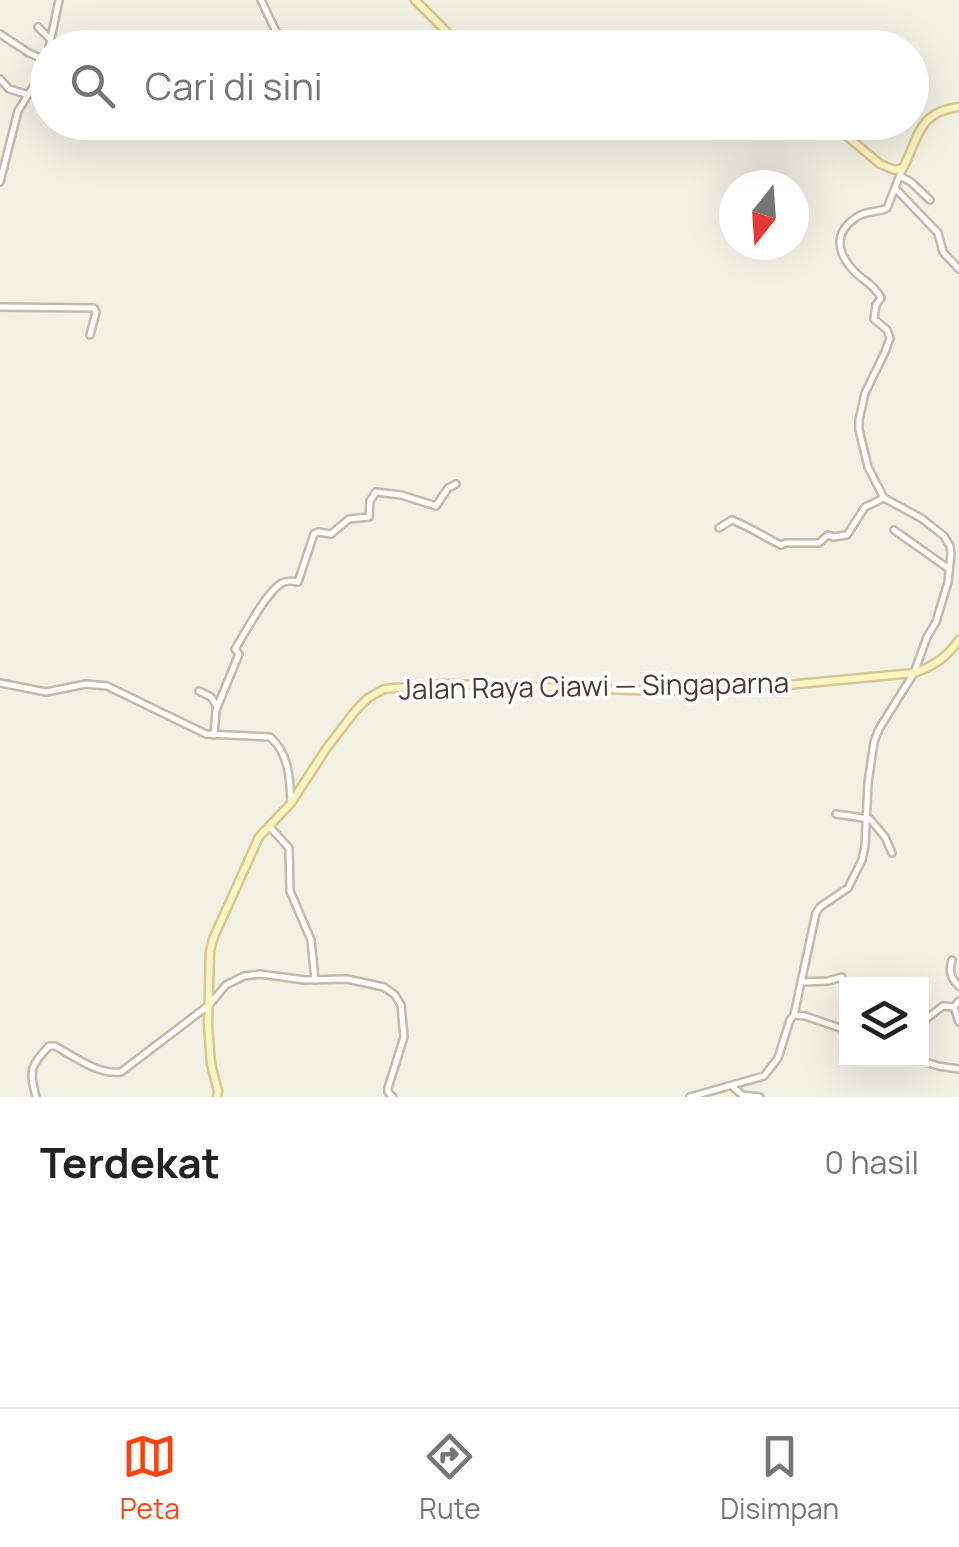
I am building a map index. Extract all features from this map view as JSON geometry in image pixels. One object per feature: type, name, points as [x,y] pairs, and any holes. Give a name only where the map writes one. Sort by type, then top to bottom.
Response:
[{"type":"main road","points":[[415,0],[444,30]]},
{"type":"main road","points":[[929,118],[942,109],[959,107]]},
{"type":"main road","points":[[852,140],[886,168],[901,172],[917,140]]},
{"type":"main road","name":"Jalan Raya Ciawi — Singaparna","points":[[217,1097],[209,1045],[213,939],[259,837],[291,803],[326,749],[368,698],[384,689],[445,684],[660,691],[914,674],[932,667],[959,640]]},
{"type":"street","points":[[53,30],[60,0]]},
{"type":"street","points":[[260,0],[275,30]]},
{"type":"street","points":[[0,34],[30,53]]},
{"type":"street","points":[[0,79],[9,89],[26,94]]},
{"type":"street","points":[[0,182],[18,111],[30,88]]},
{"type":"street","points":[[690,1097],[756,1080],[778,1058],[794,1016],[816,912],[844,892],[862,860],[876,735],[914,674],[942,608],[950,546],[944,536],[921,518],[884,498],[868,467],[858,426],[865,393],[886,352],[890,335],[874,319],[881,298],[878,292],[850,265],[839,246],[843,231],[854,219],[863,213],[886,210],[901,172],[930,200]]},
{"type":"street","points":[[896,189],[938,234],[943,252],[959,269]]},
{"type":"street","points":[[0,307],[94,308],[90,336]]},
{"type":"street","points":[[214,735],[218,706],[238,657],[237,646],[264,602],[281,584],[298,582],[314,534],[330,534],[349,519],[369,516],[370,501],[376,492],[436,506],[448,488],[456,484]]},
{"type":"street","points":[[719,528],[732,520],[781,546],[819,543],[828,535],[847,535],[865,507],[884,498]]},
{"type":"street","points":[[894,530],[949,569]]},
{"type":"street","points":[[0,683],[46,692],[86,684],[107,686],[191,728],[214,735],[260,735],[276,740],[290,777],[291,803]]},
{"type":"street","points":[[199,691],[211,696],[218,706]]},
{"type":"street","points":[[836,814],[866,817],[882,832],[892,853]]},
{"type":"street","points":[[269,826],[290,850],[290,890],[312,940],[314,980]]},
{"type":"street","points":[[952,960],[952,980],[959,986]]},
{"type":"street","points":[[36,1097],[31,1071],[50,1046],[101,1070],[120,1072],[209,1005],[226,985],[244,976],[260,974],[367,983],[384,987],[398,998],[404,1037],[387,1090],[393,1097]]},
{"type":"street","points":[[802,982],[839,978]]},
{"type":"street","points":[[929,1017],[943,1006],[956,1004],[959,1022]]},
{"type":"street","points":[[794,1016],[839,1028]]},
{"type":"street","points":[[929,1063],[959,1069]]},
{"type":"street","points":[[732,1086],[742,1095],[760,1097]]}]
